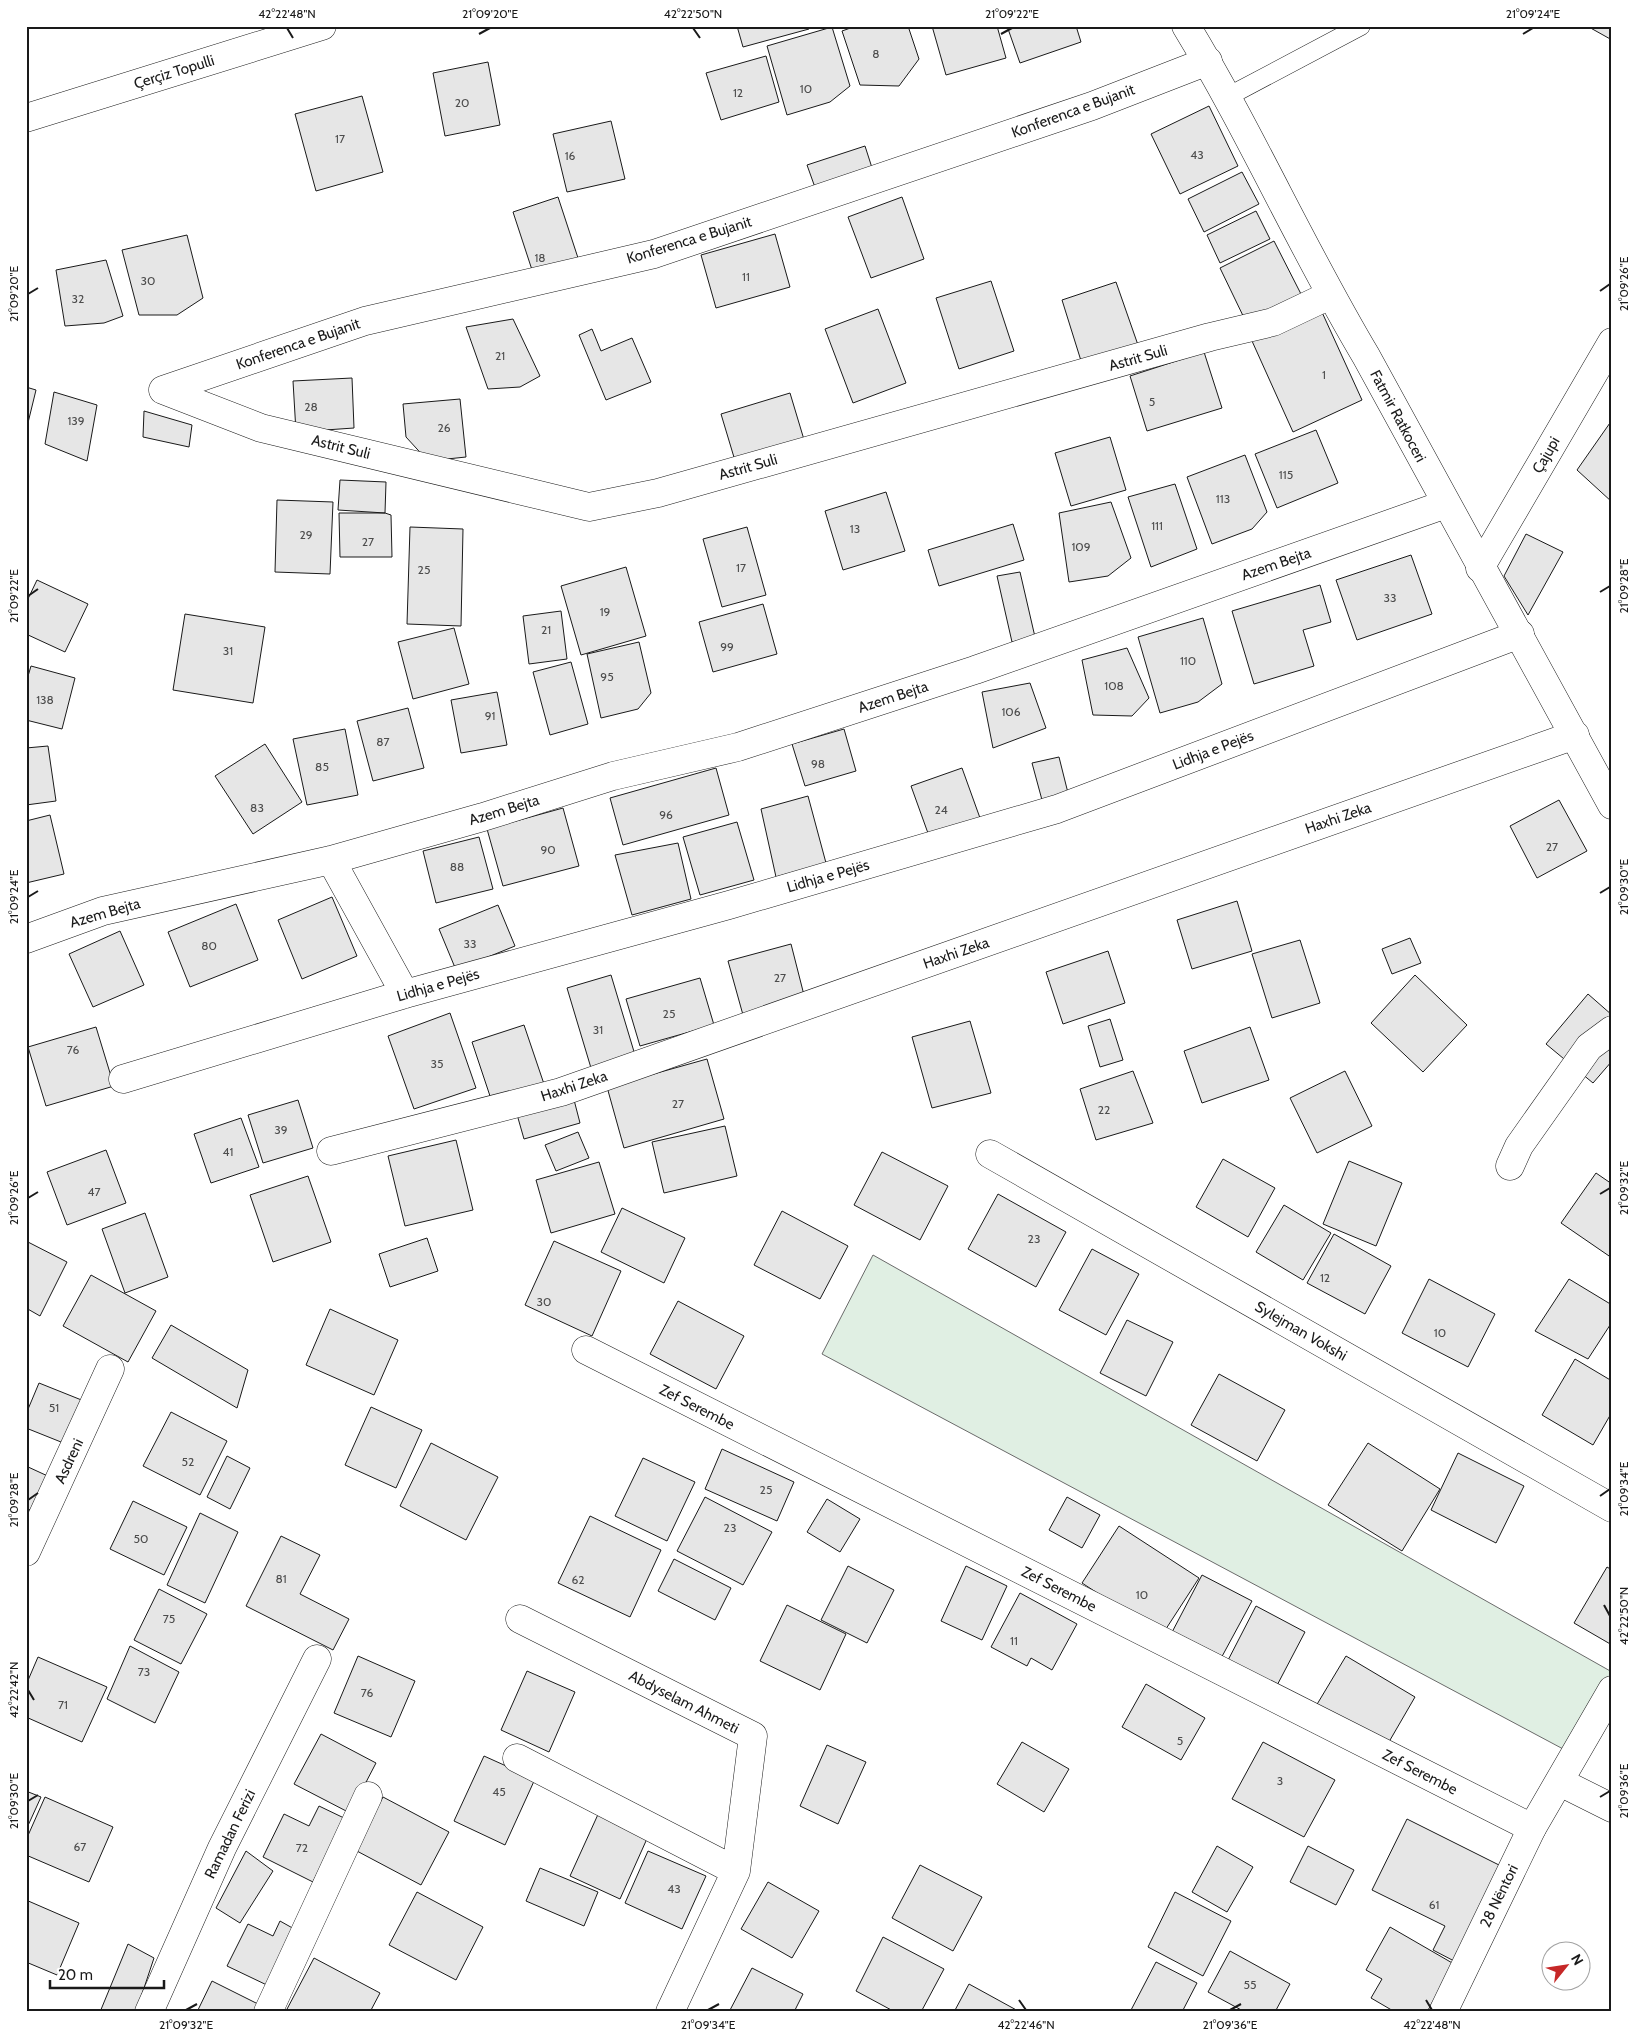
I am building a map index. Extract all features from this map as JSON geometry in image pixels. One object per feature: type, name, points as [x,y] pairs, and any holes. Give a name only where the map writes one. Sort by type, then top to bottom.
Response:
[{"type":"street","name":"Çerçiz Topulli","points":[[26,118],[322,26]]},
{"type":"street","name":"Fatmir Ratkoceri","points":[[1186,26],[1208,61],[1330,296],[1366,356],[1480,568],[1520,634],[1612,804]]},
{"type":"street","name":"Konferenca e Bujanit","points":[[163,390],[365,321],[654,254],[1092,106],[1208,61]]},
{"type":"street","name":"Astrit Suli","points":[[163,390],[261,428],[589,507],[658,493],[1201,340],[1273,322],[1330,296]]},
{"type":"street","name":"Çajupi","points":[[1480,568],[1612,342]]},
{"type":"street","name":"Azem Bejta","points":[[26,938],[104,911],[331,860],[483,817],[613,776],[738,747],[984,667],[1446,504]]},
{"type":"street","name":"Lidhja e Pejës","points":[[123,1079],[405,994],[729,905],[1057,809],[1520,634]]},
{"type":"street","name":"Haxhi Zeka","points":[[331,1151],[561,1092],[1575,735]]},
{"type":"street","points":[[331,860],[405,994]]},
{"type":"street","points":[[1510,1166],[1519,1146],[1589,1047],[1612,1030]]},
{"type":"street","name":"Sylejman Vokshi","points":[[990,1154],[1612,1508]]},
{"type":"street","name":"Zef Serembe","points":[[586,1350],[1532,1828]]},
{"type":"street","name":"Asdreni","points":[[26,1552],[110,1369]]},
{"type":"street","name":"Abdyselam Ahmeti","points":[[520,1619],[754,1736],[736,1871],[670,2012]]},
{"type":"street","name":"Ramadan Ferizi","points":[[149,2012],[222,1848],[317,1660]]},
{"type":"street","name":"28 Nëntori","points":[[1443,2012],[1532,1828],[1612,1690]]},
{"type":"street","points":[[517,1758],[736,1871]]},
{"type":"street","points":[[1560,1782],[1612,1808]]},
{"type":"street","points":[[268,2012],[368,1796]]},
{"type":"lane","points":[[1227,97],[1361,26]]},
{"type":"green space","points":[[873,1255],[1612,1672],[1612,1686],[1565,1750],[822,1354]]},
{"type":"building","points":[[737,26],[809,26],[809,29],[743,47]]},
{"type":"building","points":[[856,26],[908,26],[919,59],[899,86],[860,85],[842,31]]},
{"type":"building","points":[[932,26],[997,26],[1006,58],[946,75]]},
{"type":"building","points":[[1007,26],[1076,26],[1081,42],[1020,63]]},
{"type":"building","points":[[1587,26],[1612,26],[1612,40]]},
{"type":"building","points":[[832,27],[850,86],[830,102],[787,115],[767,46]]},
{"type":"building","points":[[766,56],[779,102],[721,120],[706,73]]},
{"type":"building","points":[[488,62],[500,125],[445,136],[433,73]]},
{"type":"building","points":[[362,96],[383,172],[316,191],[295,114]]},
{"type":"building","points":[[1209,106],[1238,166],[1180,194],[1151,134]]},
{"type":"building","points":[[611,121],[625,179],[567,192],[553,134]]},
{"type":"building","points":[[865,146],[874,174],[817,193],[807,165]]},
{"type":"building","points":[[1242,172],[1259,204],[1204,232],[1188,199]]},
{"type":"building","points":[[558,197],[579,261],[534,276],[513,212]]},
{"type":"building","points":[[902,197],[924,259],[871,278],[848,217]]},
{"type":"building","points":[[1256,211],[1270,239],[1220,263],[1207,235]]},
{"type":"building","points":[[775,234],[790,287],[716,308],[701,255]]},
{"type":"building","points":[[187,235],[203,298],[177,315],[139,315],[122,250]]},
{"type":"building","points":[[1274,241],[1302,296],[1247,324],[1220,268]]},
{"type":"building","points":[[106,260],[123,316],[104,323],[65,326],[56,270]]},
{"type":"building","points":[[991,281],[1014,351],[959,369],[936,298]]},
{"type":"building","points":[[1116,282],[1138,345],[1082,364],[1062,300]]},
{"type":"building","points":[[878,309],[906,383],[853,403],[825,329]]},
{"type":"building","points":[[1321,310],[1362,400],[1293,432],[1252,341]]},
{"type":"building","points":[[513,319],[540,376],[520,387],[488,389],[466,327]]},
{"type":"building","points":[[592,329],[601,351],[632,338],[651,382],[606,400],[579,335]]},
{"type":"building","points":[[1204,352],[1222,408],[1147,431],[1130,376]]},
{"type":"building","points":[[352,378],[354,428],[296,432],[293,381]]},
{"type":"building","points":[[26,387],[36,390],[26,431]]},
{"type":"building","points":[[54,392],[97,405],[87,461],[45,444]]},
{"type":"building","points":[[790,393],[805,443],[736,464],[721,414]]},
{"type":"building","points":[[460,399],[466,457],[428,461],[406,437],[403,404]]},
{"type":"building","points":[[144,411],[192,425],[189,447],[143,437]]},
{"type":"building","points":[[1612,420],[1612,502],[1577,470]]},
{"type":"building","points":[[1316,430],[1338,483],[1277,508],[1255,454]]},
{"type":"building","points":[[1110,437],[1126,490],[1071,506],[1055,453]]},
{"type":"building","points":[[1245,455],[1267,512],[1252,529],[1212,544],[1187,477]]},
{"type":"building","points":[[340,480],[386,482],[385,513],[338,510]]},
{"type":"building","points":[[1175,484],[1197,549],[1151,567],[1128,497]]},
{"type":"building","points":[[886,492],[905,551],[843,570],[825,511]]},
{"type":"building","points":[[277,500],[333,502],[330,574],[275,572]]},
{"type":"building","points":[[1111,502],[1131,558],[1108,576],[1069,582],[1059,513]]},
{"type":"building","points":[[339,513],[385,513],[391,515],[392,557],[340,557]]},
{"type":"building","points":[[1013,524],[1024,560],[939,586],[928,550]]},
{"type":"building","points":[[410,527],[463,529],[461,626],[407,624]]},
{"type":"building","points":[[747,527],[766,595],[722,607],[703,539]]},
{"type":"building","points":[[1526,534],[1563,552],[1528,615],[1504,576]]},
{"type":"building","points":[[1411,555],[1432,614],[1357,640],[1336,580]]},
{"type":"building","points":[[626,567],[646,636],[581,655],[561,586]]},
{"type":"building","points":[[1020,572],[1035,637],[1012,642],[997,576]]},
{"type":"building","points":[[37,580],[88,604],[65,652],[26,634],[26,603]]},
{"type":"building","points":[[1320,585],[1331,622],[1303,630],[1314,666],[1254,684],[1232,611]]},
{"type":"building","points":[[763,604],[777,654],[713,672],[699,622]]},
{"type":"building","points":[[561,611],[567,659],[529,664],[523,616]]},
{"type":"building","points":[[185,614],[265,627],[253,703],[173,690]]},
{"type":"building","points":[[1203,618],[1222,684],[1198,702],[1160,713],[1138,637]]},
{"type":"building","points":[[454,628],[469,684],[413,699],[398,642]]},
{"type":"building","points":[[639,642],[651,693],[638,709],[601,718],[587,654]]},
{"type":"building","points":[[1127,648],[1149,698],[1132,716],[1093,715],[1082,660]]},
{"type":"building","points":[[571,662],[588,724],[550,735],[533,672]]},
{"type":"building","points":[[31,666],[75,678],[62,729],[26,720],[26,683]]},
{"type":"building","points":[[1030,683],[1046,728],[993,748],[982,692]]},
{"type":"building","points":[[497,692],[507,745],[461,753],[451,700]]},
{"type":"building","points":[[408,708],[424,768],[373,781],[357,721]]},
{"type":"building","points":[[345,729],[358,795],[307,805],[293,739]]},
{"type":"building","points":[[844,729],[856,771],[805,786],[792,744]]},
{"type":"building","points":[[265,744],[302,802],[253,834],[215,776]]},
{"type":"building","points":[[48,746],[56,801],[26,805],[26,748]]},
{"type":"building","points":[[1059,757],[1068,793],[1042,800],[1032,763]]},
{"type":"building","points":[[716,768],[729,815],[623,845],[610,798]]},
{"type":"building","points":[[962,768],[980,818],[929,836],[911,786]]},
{"type":"building","points":[[808,796],[826,863],[776,877],[761,809]]},
{"type":"building","points":[[1559,800],[1587,851],[1537,878],[1510,826]]},
{"type":"building","points":[[563,808],[579,866],[503,886],[487,829]]},
{"type":"building","points":[[50,815],[64,874],[26,883],[26,821]]},
{"type":"building","points":[[737,822],[754,880],[700,895],[683,837]]},
{"type":"building","points":[[479,837],[493,889],[436,903],[423,851]]},
{"type":"building","points":[[678,843],[691,899],[632,915],[615,855]]},
{"type":"building","points":[[332,897],[357,956],[302,979],[278,920]]},
{"type":"building","points":[[1237,901],[1252,951],[1192,969],[1177,920]]},
{"type":"building","points":[[236,904],[258,960],[190,987],[168,932]]},
{"type":"building","points":[[498,905],[515,946],[456,970],[439,929]]},
{"type":"building","points":[[120,931],[144,985],[93,1007],[69,954]]},
{"type":"building","points":[[1410,938],[1421,963],[1392,974],[1382,949]]},
{"type":"building","points":[[1300,940],[1320,1003],[1272,1018],[1252,954]]},
{"type":"building","points":[[791,944],[805,999],[743,1015],[728,961]]},
{"type":"building","points":[[1108,951],[1125,1003],[1063,1024],[1046,972]]},
{"type":"building","points":[[611,975],[635,1055],[591,1068],[567,988]]},
{"type":"building","points":[[1415,975],[1467,1025],[1423,1072],[1371,1023]]},
{"type":"building","points":[[700,978],[714,1025],[640,1046],[626,999]]},
{"type":"building","points":[[1588,994],[1612,1015],[1612,1061],[1593,1083],[1546,1044]]},
{"type":"building","points":[[450,1013],[476,1088],[414,1109],[388,1036]]},
{"type":"building","points":[[1110,1019],[1123,1060],[1100,1067],[1088,1026]]},
{"type":"building","points":[[970,1021],[991,1093],[932,1108],[912,1037]]},
{"type":"building","points":[[524,1025],[545,1087],[493,1105],[472,1042]]},
{"type":"building","points":[[96,1027],[114,1086],[46,1106],[28,1047]]},
{"type":"building","points":[[1250,1027],[1269,1080],[1202,1103],[1184,1051]]},
{"type":"building","points":[[707,1059],[724,1119],[624,1148],[607,1087]]},
{"type":"building","points":[[1133,1071],[1153,1123],[1096,1140],[1080,1089]]},
{"type":"building","points":[[1345,1071],[1372,1126],[1317,1153],[1290,1098]]},
{"type":"building","points":[[573,1096],[580,1123],[524,1139],[516,1111]]},
{"type":"building","points":[[298,1100],[313,1148],[263,1163],[248,1115]]},
{"type":"building","points":[[241,1118],[259,1167],[211,1183],[194,1134]]},
{"type":"building","points":[[725,1126],[737,1176],[664,1193],[652,1142]]},
{"type":"building","points":[[578,1132],[589,1158],[556,1171],[545,1145]]},
{"type":"building","points":[[456,1140],[473,1210],[405,1226],[388,1156]]},
{"type":"building","points":[[106,1150],[126,1203],[67,1225],[47,1172]]},
{"type":"building","points":[[882,1152],[948,1186],[920,1240],[854,1205]]},
{"type":"building","points":[[1223,1159],[1275,1188],[1248,1237],[1196,1207]]},
{"type":"building","points":[[1349,1161],[1402,1183],[1376,1246],[1323,1224]]},
{"type":"building","points":[[599,1162],[615,1214],[551,1233],[536,1180]]},
{"type":"building","points":[[1596,1173],[1612,1184],[1612,1258],[1561,1223]]},
{"type":"building","points":[[308,1176],[331,1242],[273,1262],[250,1195]]},
{"type":"building","points":[[998,1194],[1066,1232],[1036,1287],[968,1249]]},
{"type":"building","points":[[1284,1205],[1331,1233],[1303,1280],[1256,1252]]},
{"type":"building","points":[[622,1208],[685,1238],[664,1283],[601,1252]]},
{"type":"building","points":[[782,1211],[848,1246],[820,1299],[754,1265]]},
{"type":"building","points":[[145,1213],[168,1277],[125,1293],[102,1229]]},
{"type":"building","points":[[1334,1234],[1391,1266],[1365,1314],[1307,1283]]},
{"type":"building","points":[[427,1238],[438,1271],[390,1287],[379,1254]]},
{"type":"building","points":[[26,1241],[67,1262],[40,1316],[26,1308]]},
{"type":"building","points":[[554,1241],[621,1271],[592,1336],[525,1305]]},
{"type":"building","points":[[1092,1249],[1139,1274],[1106,1335],[1059,1310]]},
{"type":"building","points":[[91,1275],[156,1311],[128,1362],[63,1326]]},
{"type":"building","points":[[1429,1279],[1495,1314],[1468,1367],[1402,1333]]},
{"type":"building","points":[[1569,1279],[1612,1305],[1612,1322],[1588,1359],[1535,1331]]},
{"type":"building","points":[[678,1301],[744,1336],[716,1389],[650,1354]]},
{"type":"building","points":[[330,1309],[398,1340],[374,1395],[306,1365]]},
{"type":"building","points":[[1127,1320],[1173,1342],[1146,1396],[1100,1373]]},
{"type":"building","points":[[171,1325],[248,1370],[237,1408],[152,1358]]},
{"type":"building","points":[[1575,1359],[1612,1381],[1612,1412],[1593,1445],[1542,1415]]},
{"type":"building","points":[[1219,1374],[1285,1410],[1257,1461],[1191,1425]]},
{"type":"building","points":[[39,1383],[84,1401],[66,1444],[26,1428],[26,1414]]},
{"type":"building","points":[[371,1407],[422,1430],[396,1488],[345,1465]]},
{"type":"building","points":[[171,1412],[227,1441],[200,1495],[143,1466]]},
{"type":"building","points":[[431,1443],[498,1477],[466,1540],[400,1506]]},
{"type":"building","points":[[1368,1443],[1440,1489],[1402,1551],[1328,1505]]},
{"type":"building","points":[[722,1449],[794,1482],[777,1521],[705,1489]]},
{"type":"building","points":[[1458,1453],[1524,1486],[1496,1543],[1431,1510]]},
{"type":"building","points":[[227,1456],[250,1468],[230,1509],[207,1497]]},
{"type":"building","points":[[643,1458],[695,1482],[667,1541],[615,1516]]},
{"type":"building","points":[[26,1466],[52,1478],[36,1513],[26,1508]]},
{"type":"building","points":[[705,1497],[772,1532],[743,1585],[677,1551]]},
{"type":"building","points":[[1067,1497],[1100,1515],[1082,1548],[1049,1530]]},
{"type":"building","points":[[827,1499],[860,1519],[840,1552],[807,1532]]},
{"type":"building","points":[[133,1501],[187,1527],[164,1575],[110,1549]]},
{"type":"building","points":[[200,1513],[238,1532],[205,1603],[167,1585]]},
{"type":"building","points":[[590,1516],[661,1550],[630,1617],[558,1583]]},
{"type":"building","points":[[1119,1526],[1199,1578],[1162,1635],[1082,1583]]},
{"type":"building","points":[[281,1536],[320,1555],[300,1594],[349,1619],[333,1650],[246,1606]]},
{"type":"building","points":[[674,1559],[731,1588],[715,1620],[658,1591]]},
{"type":"building","points":[[848,1566],[894,1590],[867,1643],[821,1620]]},
{"type":"building","points":[[966,1566],[1007,1586],[982,1640],[941,1621]]},
{"type":"building","points":[[1607,1567],[1612,1570],[1612,1645],[1574,1623]]},
{"type":"building","points":[[1202,1575],[1252,1601],[1219,1662],[1170,1636]]},
{"type":"building","points":[[159,1589],[207,1614],[181,1664],[134,1640]]},
{"type":"building","points":[[1020,1593],[1077,1624],[1052,1670],[1031,1658],[1027,1666],[991,1647]]},
{"type":"building","points":[[787,1605],[846,1634],[820,1690],[760,1661]]},
{"type":"building","points":[[1256,1606],[1305,1632],[1273,1693],[1224,1668]]},
{"type":"building","points":[[130,1646],[179,1672],[155,1723],[107,1699]]},
{"type":"building","points":[[358,1656],[415,1681],[391,1737],[334,1713]]},
{"type":"building","points":[[1346,1656],[1415,1697],[1386,1747],[1316,1706]]},
{"type":"building","points":[[38,1657],[107,1687],[82,1742],[26,1717],[26,1685]]},
{"type":"building","points":[[527,1671],[575,1692],[549,1752],[501,1730]]},
{"type":"building","points":[[1146,1684],[1205,1718],[1181,1760],[1122,1727]]},
{"type":"building","points":[[321,1734],[376,1763],[350,1813],[294,1784]]},
{"type":"building","points":[[1022,1742],[1069,1769],[1044,1812],[997,1784]]},
{"type":"building","points":[[1263,1742],[1335,1780],[1304,1837],[1232,1799]]},
{"type":"building","points":[[827,1745],[866,1762],[838,1824],[800,1806]]},
{"type":"building","points":[[484,1756],[535,1779],[505,1845],[454,1821]]},
{"type":"building","points":[[26,1791],[41,1797],[26,1830]]},
{"type":"building","points":[[45,1797],[113,1827],[89,1882],[26,1855],[26,1840]]},
{"type":"building","points":[[383,1797],[449,1832],[421,1885],[355,1850]]},
{"type":"building","points":[[319,1806],[344,1818],[313,1882],[263,1857],[284,1814],[309,1826]]},
{"type":"building","points":[[600,1810],[650,1832],[620,1899],[570,1876]]},
{"type":"building","points":[[1407,1819],[1503,1867],[1456,1962],[1433,1950],[1445,1926],[1372,1890]]},
{"type":"building","points":[[1217,1846],[1253,1867],[1227,1912],[1192,1892]]},
{"type":"building","points":[[1308,1846],[1354,1870],[1336,1905],[1290,1882]]},
{"type":"building","points":[[246,1851],[273,1871],[240,1923],[216,1908]]},
{"type":"building","points":[[648,1851],[706,1876],[682,1929],[625,1903]]},
{"type":"building","points":[[920,1865],[982,1897],[953,1951],[892,1918]]},
{"type":"building","points":[[540,1868],[598,1892],[584,1926],[526,1901]]},
{"type":"building","points":[[768,1882],[819,1911],[792,1958],[741,1929]]},
{"type":"building","points":[[417,1892],[483,1927],[456,1980],[389,1945]]},
{"type":"building","points":[[1175,1892],[1231,1921],[1203,1976],[1148,1947]]},
{"type":"building","points":[[26,1900],[79,1923],[57,1975],[26,1962]]},
{"type":"building","points":[[280,1921],[296,1930],[271,1987],[227,1966],[248,1924],[273,1936]]},
{"type":"building","points":[[1390,1927],[1454,1964],[1427,2012],[1395,2012],[1371,1998],[1382,1979],[1366,1970]]},
{"type":"building","points":[[883,1937],[944,1969],[921,2012],[895,2012],[856,1991]]},
{"type":"building","points":[[128,1944],[154,1958],[136,2012],[100,2012]]},
{"type":"building","points":[[1230,1951],[1290,1984],[1275,2012],[1245,2012],[1208,1992]]},
{"type":"building","points":[[314,1958],[380,1993],[370,2012],[286,2011]]},
{"type":"building","points":[[1156,1962],[1197,1983],[1182,2012],[1130,2012]]},
{"type":"building","points":[[752,1968],[803,1994],[794,2012],[729,2012]]},
{"type":"building","points":[[212,1981],[260,2005],[257,2012],[197,2012]]},
{"type":"building","points":[[969,1984],[1020,2012],[954,2012]]}]
